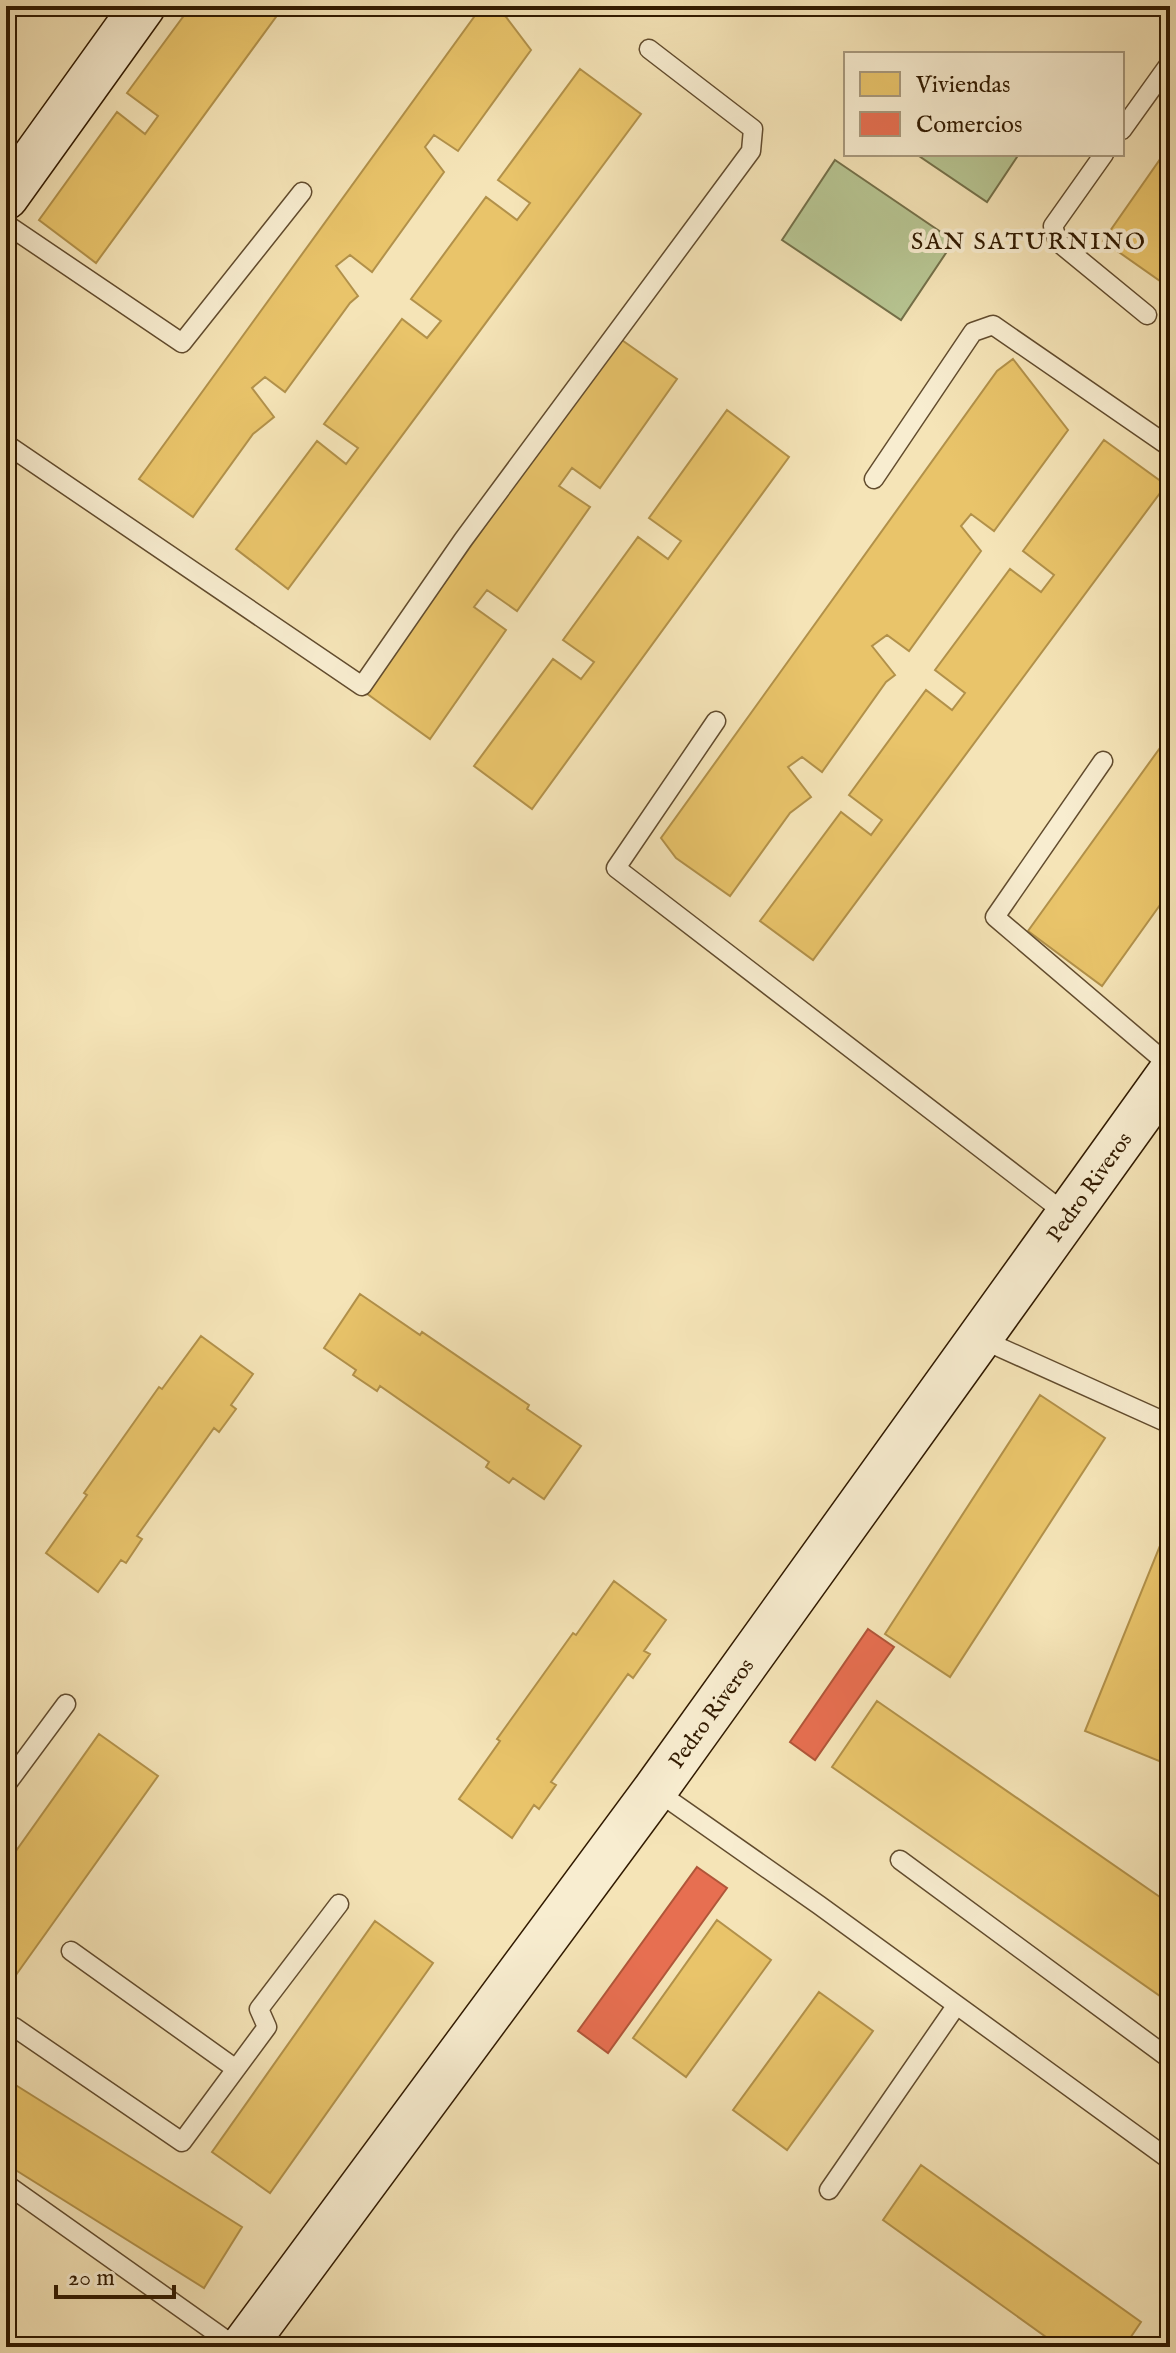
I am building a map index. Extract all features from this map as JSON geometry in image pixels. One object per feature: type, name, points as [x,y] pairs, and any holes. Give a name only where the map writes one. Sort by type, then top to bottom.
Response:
[{"type":"street","points":[[6,197],[143,6]]},
{"type":"street","name":"Pedro Riveros","points":[[243,2347],[655,1790],[1170,1073]]},
{"type":"lane","points":[[6,444],[362,686],[463,540],[751,151],[753,129],[649,49]]},
{"type":"lane","points":[[1124,127],[1170,63]]},
{"type":"lane","points":[[1103,156],[1053,226],[1058,242],[1147,315]]},
{"type":"lane","points":[[6,224],[182,343],[302,192]]},
{"type":"lane","points":[[874,479],[973,332],[993,325],[1170,447]]},
{"type":"lane","points":[[716,721],[616,868],[1069,1216]]},
{"type":"lane","points":[[1103,761],[995,917],[1170,1066]]},
{"type":"lane","points":[[981,1339],[1170,1424]]},
{"type":"lane","points":[[6,1785],[66,1704]]},
{"type":"lane","points":[[655,1790],[1170,2160]]},
{"type":"lane","points":[[900,1860],[1170,2059]]},
{"type":"lane","points":[[6,2038],[14,2027],[182,2142],[267,2027],[259,2009],[339,1904]]},
{"type":"lane","points":[[71,1951],[236,2069]]},
{"type":"lane","points":[[829,2190],[956,2006]]},
{"type":"lane","points":[[6,2184],[236,2347]]},
{"type":"green space","points":[[919,156],[1018,156],[987,202]]},
{"type":"green space","points":[[835,160],[954,241],[901,320],[782,240]]},
{"type":"building: Viviendas","points":[[191,6],[223,6],[232,13],[237,6],[284,6],[96,263],[39,220],[117,112],[145,134],[158,116],[127,93]]},
{"type":"building: Viviendas","points":[[482,6],[493,6],[506,17],[531,50],[458,151],[434,135],[425,147],[444,172],[372,272],[350,255],[336,266],[358,296],[285,392],[265,377],[252,388],[274,417],[253,434],[193,517],[139,479]]},
{"type":"building: Viviendas","points":[[580,69],[641,114],[288,589],[236,549],[317,441],[346,464],[358,448],[324,424],[402,319],[427,338],[441,321],[411,299],[486,197],[517,220],[530,203],[498,180]]},
{"type":"building: Viviendas","points":[[1170,145],[1170,288],[1103,241]]},
{"type":"building: Viviendas","points":[[619,338],[677,379],[600,488],[572,468],[559,486],[590,507],[517,611],[487,590],[474,607],[506,630],[430,739],[366,693]]},
{"type":"building: Viviendas","points":[[1013,359],[1068,430],[994,531],[971,514],[961,526],[981,551],[909,651],[887,635],[872,646],[895,675],[886,682],[822,772],[802,757],[788,767],[811,797],[790,813],[730,896],[676,858],[661,838],[997,371]]},
{"type":"building: Viviendas","points":[[727,410],[789,457],[532,809],[474,766],[553,659],[581,679],[594,662],[563,640],[638,537],[668,559],[681,541],[649,518]]},
{"type":"building: Viviendas","points":[[1104,440],[1166,485],[813,960],[760,921],[841,812],[871,835],[882,820],[849,795],[926,690],[952,710],[965,693],[935,670],[1010,569],[1041,592],[1054,575],[1023,551]]},
{"type":"building: Viviendas","points":[[1170,734],[1170,891],[1102,986],[1028,931]]},
{"type":"building: Viviendas","points":[[360,1294],[529,1405],[527,1409],[581,1446],[544,1499],[513,1478],[509,1483],[486,1467],[489,1462],[380,1386],[377,1391],[353,1375],[356,1370],[324,1348]]},
{"type":"building: Viviendas","points":[[201,1336],[253,1374],[231,1405],[236,1409],[219,1432],[214,1428],[137,1536],[142,1539],[126,1563],[121,1560],[98,1592],[46,1553],[159,1387],[162,1389]]},
{"type":"building: Viviendas","points":[[1040,1395],[1105,1438],[950,1677],[885,1634]]},
{"type":"building: Viviendas","points":[[1170,1521],[1170,1748],[1164,1763],[1085,1731]]},
{"type":"building: Viviendas","points":[[614,1581],[666,1620],[644,1651],[650,1654],[633,1678],[628,1674],[551,1782],[556,1785],[539,1809],[534,1805],[512,1838],[459,1799],[500,1741],[497,1739]]},
{"type":"building: Viviendas","points":[[877,1701],[1170,1904],[1170,2003],[832,1767]]},
{"type":"building: Viviendas","points":[[99,1734],[158,1776],[6,1989],[6,1865]]},
{"type":"building: Viviendas","points":[[717,1920],[771,1960],[686,2077],[633,2038]]},
{"type":"building: Viviendas","points":[[375,1921],[433,1963],[270,2193],[212,2152]]},
{"type":"building: Viviendas","points":[[819,1992],[873,2031],[787,2150],[733,2110]]},
{"type":"building: Viviendas","points":[[6,2079],[242,2227],[204,2288],[6,2164]]},
{"type":"building: Viviendas","points":[[921,2165],[1141,2322],[1124,2347],[1060,2347],[883,2220]]},
{"type":"building: Comercios","points":[[868,1629],[894,1647],[815,1760],[790,1742]]},
{"type":"building: Comercios","points":[[697,1867],[727,1888],[608,2053],[578,2031]]},
{"type":"district","name":"SAN SATURNINO","points":[[1029,241]]}]
